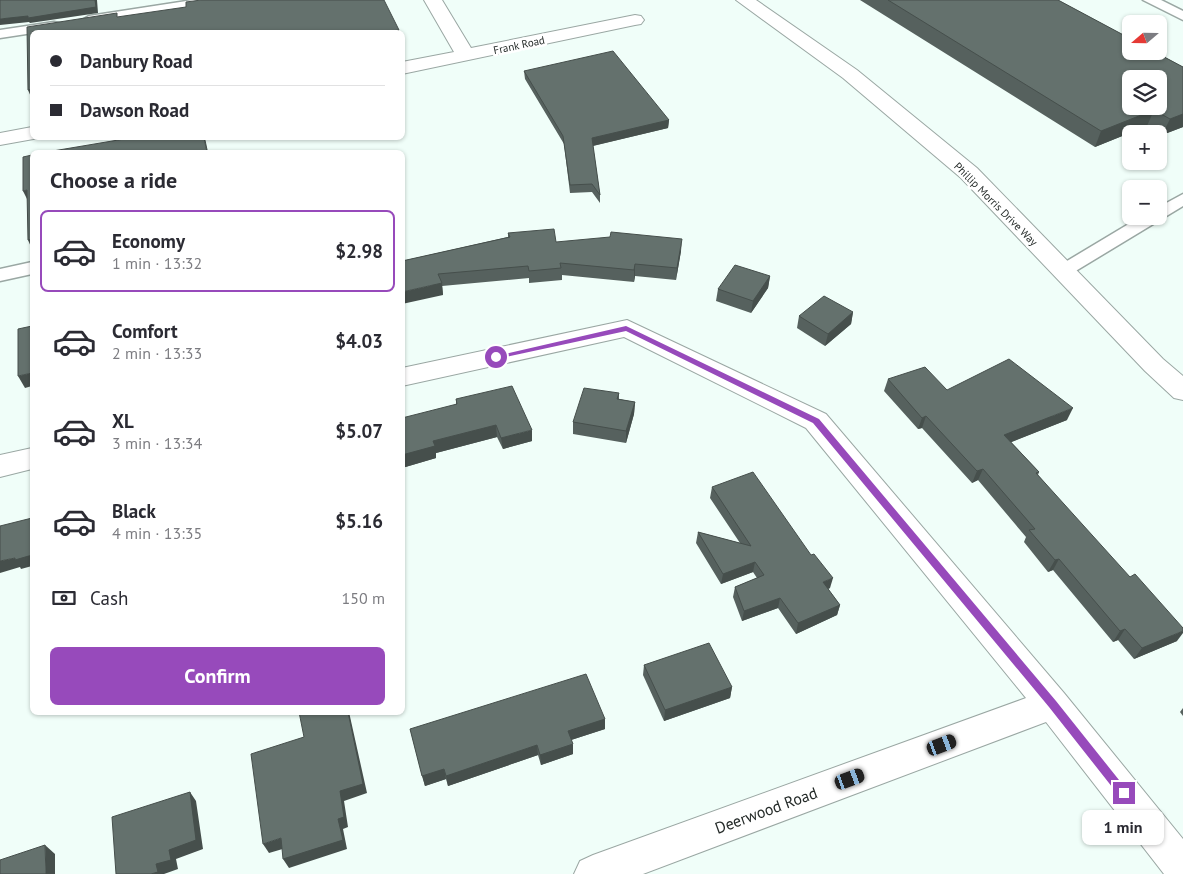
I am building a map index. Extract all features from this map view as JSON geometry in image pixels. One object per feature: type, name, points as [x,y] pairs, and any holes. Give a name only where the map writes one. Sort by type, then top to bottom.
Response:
[{"type":"street","points":[[433,0],[466,56]]},
{"type":"street","name":"Phillip Morris Drive Way","points":[[745,0],[850,74],[968,173],[1154,365],[1183,391]]},
{"type":"street","name":"Frank Road","points":[[405,67],[635,20]]},
{"type":"street","points":[[0,139],[30,133]]},
{"type":"street","points":[[405,376],[626,328],[816,421],[1052,704],[1183,868]]},
{"type":"street","points":[[0,466],[30,459]]},
{"type":"street","name":"Deerwood Road","points":[[593,874],[1052,704]]},
{"type":"lane","points":[[0,34],[219,0]]},
{"type":"lane","points":[[1150,0],[1183,16]]},
{"type":"lane","points":[[1167,209],[1183,199]]},
{"type":"lane","points":[[1063,271],[1140,225]]},
{"type":"lane","points":[[0,275],[30,268]]},
{"type":"building","points":[[0,0],[95,0],[96,7],[28,18],[28,16],[0,19]]},
{"type":"building","points":[[201,0],[384,0],[399,30],[30,30],[30,90],[28,90],[27,27],[117,13],[117,17],[186,7],[186,2]]},
{"type":"building","points":[[888,0],[1058,0],[1122,34],[1122,60],[1168,59],[1183,67],[1183,114],[1170,119],[1163,115],[1167,115],[1167,70],[1122,70],[1122,115],[1141,115],[1101,131]]},
{"type":"building","points":[[613,51],[669,120],[592,138],[600,195],[592,184],[570,185],[563,136],[524,71]]},
{"type":"building","points":[[118,140],[204,140],[207,150],[59,150]]},
{"type":"building","points":[[30,155],[30,240],[28,240],[27,190],[23,191],[23,157]]},
{"type":"building","points":[[554,229],[556,242],[610,237],[611,232],[682,239],[677,268],[635,264],[634,270],[560,263],[561,268],[529,271],[528,266],[438,274],[442,283],[405,291],[405,260],[510,237],[508,233]]},
{"type":"building","points":[[735,265],[770,276],[753,301],[718,289]]},
{"type":"building","points":[[824,296],[853,312],[828,334],[799,316]]},
{"type":"building","points":[[30,326],[30,373],[18,376],[18,329]]},
{"type":"building","points":[[1009,359],[1073,408],[1004,435],[1039,472],[1036,473],[1130,577],[1135,574],[1183,628],[1183,631],[1142,648],[1125,629],[1120,631],[1059,559],[1055,560],[1029,530],[1035,529],[983,469],[977,471],[926,416],[922,418],[888,379],[925,367],[947,390]]},
{"type":"building","points":[[512,386],[532,430],[501,438],[496,425],[433,441],[435,446],[405,454],[405,417],[457,404],[456,399]]},
{"type":"building","points":[[584,388],[619,393],[617,399],[635,402],[626,431],[573,422]]},
{"type":"building","points":[[753,472],[811,555],[814,554],[833,578],[823,582],[840,605],[798,623],[780,598],[744,611],[735,587],[764,575],[755,562],[723,574],[698,532],[751,546],[712,487]]},
{"type":"building","points":[[30,518],[30,556],[15,560],[15,558],[0,561],[0,526]]},
{"type":"building","points":[[709,643],[732,687],[665,710],[644,665]]},
{"type":"building","points":[[586,674],[605,719],[568,731],[573,744],[540,755],[537,745],[446,776],[444,769],[422,776],[410,729]]},
{"type":"building","points":[[300,715],[349,715],[363,784],[340,791],[344,817],[338,819],[343,840],[283,859],[281,838],[263,844],[251,754],[304,737]]},
{"type":"building","points":[[190,792],[196,840],[169,850],[171,860],[156,864],[158,872],[151,874],[116,874],[112,817]]},
{"type":"building","points":[[45,845],[46,874],[0,874],[0,860]]},
{"type":"route","points":[[496,357],[626,328],[816,421],[1124,793]]}]
